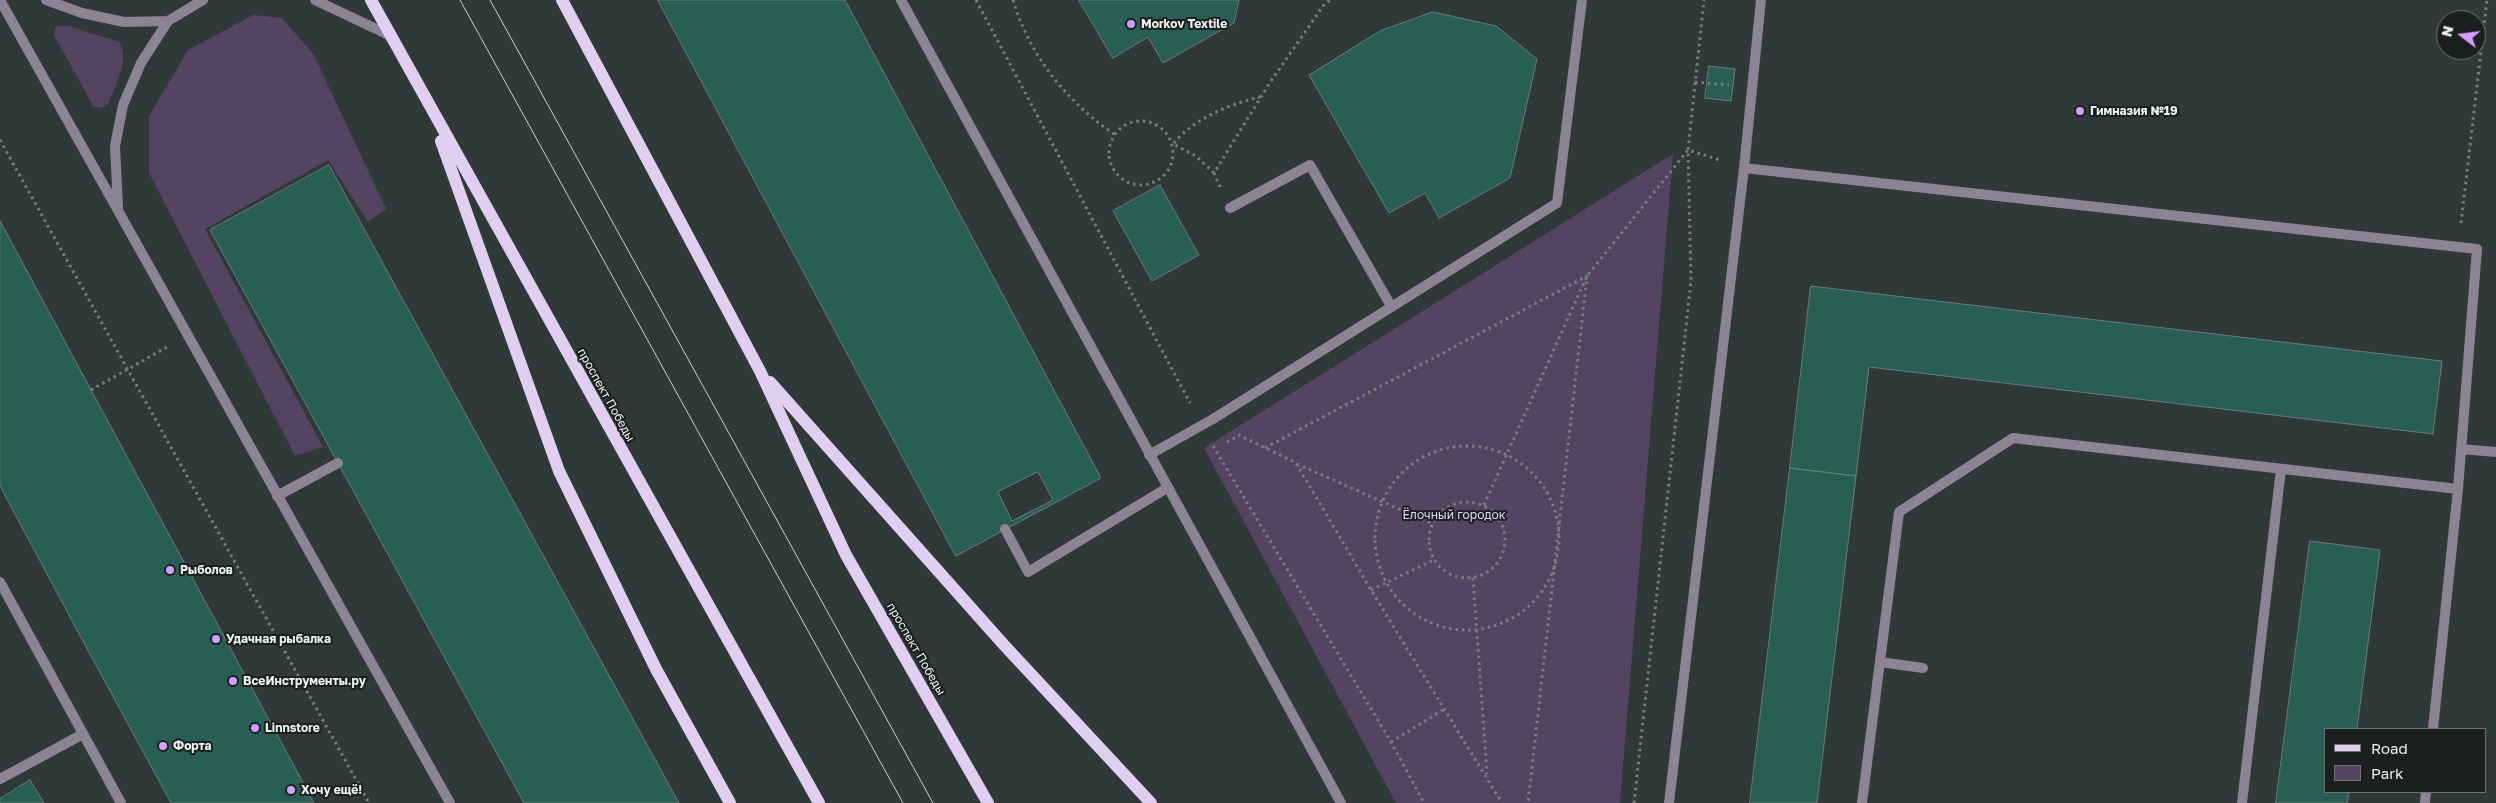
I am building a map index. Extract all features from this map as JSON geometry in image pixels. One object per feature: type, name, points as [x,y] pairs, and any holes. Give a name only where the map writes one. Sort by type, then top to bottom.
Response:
[{"type":"main road","name":"проспект Победы","points":[[371,0],[428,106],[818,803]]},
{"type":"main road","name":"проспект Победы","points":[[562,0],[760,371],[846,556],[988,803]]},
{"type":"main road","points":[[428,106],[559,471],[656,669],[730,803]]},
{"type":"main road","points":[[760,371],[1004,646],[1151,803]]},
{"type":"lane","points":[[0,0],[450,803]]},
{"type":"lane","points":[[46,0],[82,13],[124,22],[168,21]]},
{"type":"lane","points":[[118,212],[115,146],[123,105],[141,63],[168,21],[204,0]]},
{"type":"lane","points":[[315,0],[390,36]]},
{"type":"lane","points":[[901,0],[1340,803]]},
{"type":"lane","points":[[1149,456],[1213,419],[1557,203],[1582,0]]},
{"type":"lane","points":[[1669,803],[1744,168],[1761,0]]},
{"type":"lane","points":[[1230,208],[1310,165],[1391,306]]},
{"type":"lane","points":[[1744,168],[2477,249],[2458,489],[2433,728]]},
{"type":"lane","points":[[1862,803],[1899,512],[2012,438],[2458,489]]},
{"type":"lane","points":[[2461,450],[2496,452]]},
{"type":"lane","points":[[277,496],[338,463]]},
{"type":"lane","points":[[2242,803],[2281,469]]},
{"type":"lane","points":[[1005,529],[1028,572],[1167,488]]},
{"type":"lane","points":[[0,582],[121,803]]},
{"type":"lane","points":[[1880,662],[1923,668]]},
{"type":"lane","points":[[0,779],[84,734]]},
{"type":"path","points":[[1013,0],[1018,16],[1037,55],[1068,97],[1093,120],[1114,134]]},
{"type":"path","points":[[1214,173],[1261,97],[1323,6],[1330,0]]},
{"type":"path","points":[[1634,803],[1691,281],[1688,150],[1704,0]]},
{"type":"path","points":[[2458,246],[2488,0]]},
{"type":"path","points":[[1695,82],[1752,86]]},
{"type":"path","points":[[1173,144],[1185,130],[1212,114],[1236,103],[1261,97]]},
{"type":"path","points":[[1146,120],[1164,128],[1173,144],[1173,163],[1162,178],[1145,186],[1127,183],[1113,170],[1108,152],[1114,134],[1128,122],[1146,120]]},
{"type":"path","points":[[0,140],[369,803]]},
{"type":"path","points":[[1173,144],[1196,156],[1214,173],[1230,208]]},
{"type":"path","points":[[1688,150],[1744,168]]},
{"type":"path","points":[[1484,505],[1587,276],[1688,150]]},
{"type":"path","points":[[1265,448],[1587,276]]},
{"type":"path","points":[[1528,803],[1587,276]]},
{"type":"path","points":[[91,390],[187,336]]},
{"type":"path","points":[[1214,448],[1238,436],[1433,524]]},
{"type":"path","points":[[1476,446],[1507,455],[1526,467],[1539,480],[1549,495],[1557,521],[1558,548],[1555,566],[1538,598],[1525,610],[1509,620],[1492,627],[1477,630],[1456,630],[1422,620],[1407,609],[1386,584],[1378,564],[1374,546],[1374,528],[1382,501],[1395,479],[1409,466],[1423,456],[1440,449],[1476,446]]},
{"type":"path","points":[[1296,463],[1371,590],[1446,708],[1502,803]]},
{"type":"path","points":[[1469,502],[1484,505],[1500,520],[1506,542],[1498,563],[1488,573],[1473,578],[1451,575],[1434,560],[1429,538],[1433,524],[1442,512],[1454,504],[1469,502]]},
{"type":"path","points":[[1371,590],[1434,560]]},
{"type":"path","points":[[1473,578],[1487,776]]},
{"type":"path","points":[[1391,742],[1446,708]]},
{"type":"green space","points":[[253,15],[282,18],[314,55],[386,209],[368,222],[328,160],[205,229],[323,447],[295,456],[149,173],[149,116],[188,50]]},
{"type":"green space","points":[[56,26],[69,26],[119,42],[122,49],[123,64],[108,104],[101,108],[93,106],[54,35]]},
{"type":"green space","name":"Ёлочный городок","points":[[1673,154],[1620,803],[1396,803],[1204,448]]},
{"type":"building","points":[[658,0],[845,0],[1101,478],[956,556]]},
{"type":"building","points":[[1079,0],[1239,0],[1234,23],[1163,63],[1148,37],[1113,58]]},
{"type":"building","points":[[1433,12],[1496,26],[1537,59],[1510,178],[1439,218],[1425,193],[1389,213],[1309,75],[1380,31]]},
{"type":"building","points":[[1709,66],[1735,69],[1731,101],[1705,98]]},
{"type":"building","points":[[329,165],[679,803],[524,803],[210,230]]},
{"type":"building","points":[[1160,185],[1199,255],[1152,281],[1113,211]]},
{"type":"building","points":[[0,221],[314,803],[171,803],[78,632],[0,486]]},
{"type":"building","points":[[1811,286],[2442,361],[2433,434],[1869,367],[1856,476],[1790,468]]},
{"type":"building","points":[[1790,468],[1856,476],[1817,803],[1750,803]]},
{"type":"building","points":[[1038,472],[1053,500],[1012,521],[998,492]]},
{"type":"building","points":[[2310,541],[2380,550],[2357,728],[2324,728],[2324,793],[2349,793],[2347,803],[2276,803]]},
{"type":"building","points":[[30,780],[44,803],[0,803],[0,799]]},
{"type":"tram line","points":[[460,0],[903,803]]},
{"type":"tram line","points":[[490,0],[933,803]]},
{"type":"place","name":"Morkov Textile","points":[[1131,24]]},
{"type":"place","name":"Гимназия №19","points":[[2080,111]]},
{"type":"place","name":"Рыболов","points":[[170,570]]},
{"type":"place","name":"Удачная рыбалка","points":[[216,639]]},
{"type":"place","name":"ВсеИнструменты.ру","points":[[233,681]]},
{"type":"place","name":"Linnstore","points":[[255,728]]},
{"type":"place","name":"Форта","points":[[163,746]]},
{"type":"place","name":"Хочу ещё!","points":[[291,790]]}]
